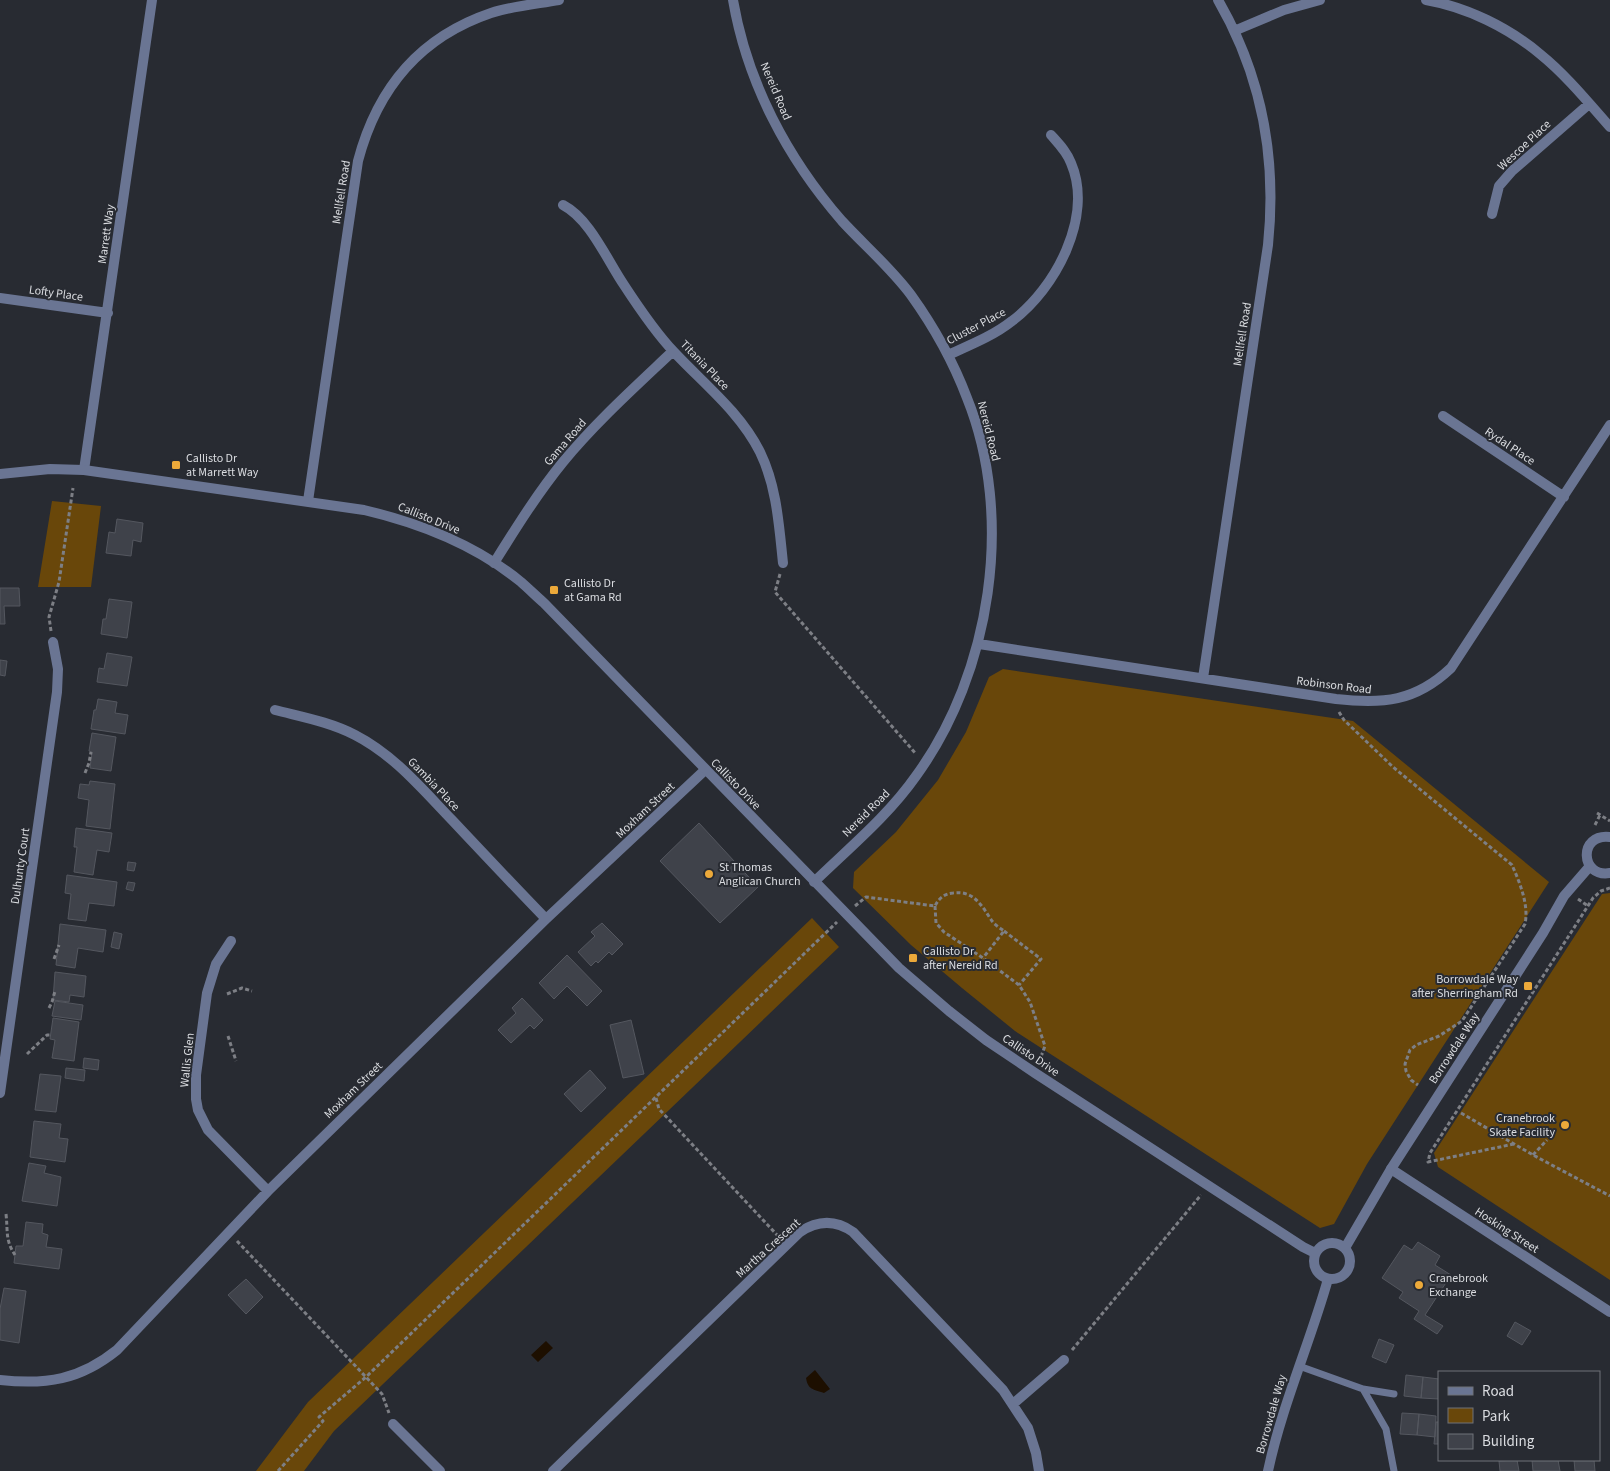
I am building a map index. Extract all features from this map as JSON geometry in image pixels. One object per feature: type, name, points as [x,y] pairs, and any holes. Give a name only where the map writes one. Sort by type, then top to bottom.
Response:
[{"type":"street","name":"Marrett Way","points":[[84,470],[152,0]]},
{"type":"street","name":"Mellfell Road","points":[[308,501],[358,160],[363,142],[385,93],[417,56],[464,23],[493,13],[559,0]]},
{"type":"street","name":"Nereid Road","points":[[734,0],[744,44],[758,86],[775,124],[796,162],[838,215],[909,293],[933,328],[948,355],[968,399],[977,429],[985,463],[990,504],[991,546],[989,572],[979,644],[954,710],[925,763],[893,805],[814,882]]},
{"type":"street","name":"Mellfell Road","points":[[1203,678],[1270,223],[1272,187],[1268,140],[1257,95],[1249,68],[1234,31],[1218,0]]},
{"type":"street","points":[[1234,31],[1284,10],[1320,0]]},
{"type":"street","points":[[1426,0],[1448,5],[1475,15],[1519,38],[1560,72],[1610,127]]},
{"type":"street","name":"Wescoe Place","points":[[1492,214],[1499,186],[1512,171],[1589,104]]},
{"type":"street","name":"Cluster Place","points":[[948,355],[992,334],[1011,322],[1036,298],[1057,269],[1072,231],[1078,192],[1072,164],[1067,153],[1052,135]]},
{"type":"street","name":"Titania Place","points":[[563,205],[574,211],[585,225],[634,300],[673,351],[743,424],[766,465],[775,499],[783,563]]},
{"type":"street","name":"Lofty Place","points":[[0,298],[108,313]]},
{"type":"street","name":"Gama Road","points":[[494,563],[529,507],[563,462],[597,424],[673,351]]},
{"type":"street","name":"Rydal Place","points":[[1443,416],[1564,497]]},
{"type":"street","name":"Robinson Road","points":[[979,644],[1336,699],[1373,702],[1415,694],[1439,679],[1451,668],[1462,653],[1610,425]]},
{"type":"street","name":"Callisto Drive","points":[[0,474],[50,469],[84,470],[364,510],[408,522],[455,542],[494,563],[521,582],[544,604],[845,914],[899,968],[949,1011],[986,1040],[1315,1253]]},
{"type":"street","name":"Dulhunty Court","points":[[0,1093],[57,692],[58,669],[53,642]]},
{"type":"street","name":"Gambia Place","points":[[275,710],[329,724],[355,734],[385,755],[415,781],[546,919]]},
{"type":"street","name":"Moxham Street","points":[[0,1380],[51,1381],[73,1376],[100,1363],[130,1338],[268,1191],[546,919],[705,770]]},
{"type":"street","points":[[1610,837],[1598,838],[1590,844],[1586,855],[1590,866],[1599,872],[1610,873]]},
{"type":"street","name":"Borrowdale Way","points":[[1345,1248],[1391,1169],[1543,933],[1564,896],[1590,866]]},
{"type":"street","name":"Wallis Glen","points":[[231,941],[216,964],[208,988],[196,1075],[196,1099],[198,1110],[208,1130],[268,1191]]},
{"type":"street","name":"Hosking Street","points":[[1391,1169],[1610,1312]]},
{"type":"street","name":"Martha Crescent","points":[[553,1471],[800,1232],[816,1224],[829,1222],[847,1228],[991,1376],[1013,1404],[1028,1428],[1036,1453],[1039,1471]]},
{"type":"street","points":[[1329,1243],[1335,1243],[1345,1248],[1350,1259],[1348,1270],[1339,1277],[1328,1279],[1323,1277],[1314,1264],[1315,1253],[1318,1248],[1329,1243]]},
{"type":"street","name":"Borrowdale Way","points":[[1268,1471],[1299,1366],[1328,1279]]},
{"type":"street","points":[[1013,1404],[1064,1360]]},
{"type":"street","points":[[394,1424],[440,1471]]},
{"type":"lane","points":[[1299,1366],[1363,1389],[1394,1394]]},
{"type":"lane","points":[[1363,1389],[1386,1429],[1394,1471]]},
{"type":"path","points":[[53,642],[50,617],[59,582],[73,488]]},
{"type":"path","points":[[783,563],[775,592],[925,763]]},
{"type":"path","points":[[1336,699],[1338,710],[1344,720],[1393,767],[1512,865],[1520,884],[1527,915],[1525,924],[1462,1021],[1439,1036],[1416,1045],[1410,1050],[1405,1064],[1406,1071],[1410,1080],[1418,1085]]},
{"type":"path","points":[[86,773],[91,752]]},
{"type":"path","points":[[1597,813],[1610,821]]},
{"type":"path","points":[[1514,1144],[1428,1162],[1432,1151],[1593,898],[1601,891],[1610,888]]},
{"type":"path","points":[[1019,985],[1041,959],[993,922],[980,903],[970,895],[955,893],[947,894],[940,898],[935,906],[936,923],[944,932],[1019,985],[1030,1002],[1045,1046],[1036,1073]]},
{"type":"path","points":[[278,1471],[323,1421],[319,1418],[366,1377],[845,914],[866,897],[935,906]]},
{"type":"path","points":[[983,958],[1004,931]]},
{"type":"path","points":[[54,959],[59,945]]},
{"type":"path","points":[[227,994],[242,988],[252,991]]},
{"type":"path","points":[[48,1008],[52,1002],[54,991]]},
{"type":"path","points":[[27,1054],[47,1035],[51,1035]]},
{"type":"path","points":[[228,1036],[236,1060]]},
{"type":"path","points":[[656,1098],[659,1109],[786,1245]]},
{"type":"path","points":[[1461,1114],[1610,1196]]},
{"type":"path","points":[[1533,1155],[1547,1140]]},
{"type":"path","points":[[1427,1149],[1432,1151]]},
{"type":"path","points":[[1064,1360],[1209,1186]]},
{"type":"path","points":[[6,1214],[8,1246],[15,1255]]},
{"type":"path","points":[[228,1232],[382,1394],[394,1424]]},
{"type":"green space","points":[[52,501],[101,506],[91,587],[38,587]]},
{"type":"green space","points":[[1003,669],[1353,721],[1549,882],[1367,1164],[1334,1224],[1320,1228],[1015,1031],[911,945],[853,888],[854,872],[896,832],[938,780],[966,732],[989,677]]},
{"type":"green space","points":[[1610,893],[1610,1280],[1438,1167],[1434,1153],[1602,894]]},
{"type":"green space","points":[[812,918],[839,947],[334,1431],[304,1471],[256,1471],[308,1402]]},
{"type":"shaded area","points":[[546,1341],[553,1348],[538,1362],[531,1355]]},
{"type":"shaded area","points":[[815,1370],[830,1389],[824,1393],[808,1385],[806,1378]]},
{"type":"building","points":[[117,519],[143,523],[141,542],[133,540],[131,556],[106,553],[109,532],[115,533]]},
{"type":"building","points":[[0,588],[19,588],[20,606],[4,606],[5,624],[0,624]]},
{"type":"building","points":[[109,599],[132,602],[127,638],[101,634],[103,619],[106,619]]},
{"type":"building","points":[[107,653],[132,657],[127,686],[97,682],[99,668],[104,669]]},
{"type":"building","points":[[0,660],[7,661],[5,676],[0,675]]},
{"type":"building","points":[[98,699],[117,702],[115,713],[128,715],[125,734],[91,729]]},
{"type":"building","points":[[92,733],[116,737],[111,771],[90,768],[92,752],[89,751]]},
{"type":"building","points":[[90,781],[115,784],[110,829],[86,826],[89,800],[78,798],[80,784],[89,785]]},
{"type":"building","name":"St Thomas Anglican Church","points":[[699,823],[758,887],[720,923],[660,861]]},
{"type":"building","points":[[76,828],[112,833],[109,852],[97,850],[93,875],[74,872],[77,847],[74,847]]},
{"type":"building","points":[[128,862],[136,863],[134,871],[127,870]]},
{"type":"building","points":[[67,875],[117,882],[114,906],[89,903],[86,921],[68,919],[71,894],[65,893]]},
{"type":"building","points":[[128,882],[135,883],[133,891],[126,889]]},
{"type":"building","points":[[602,923],[623,944],[612,955],[609,952],[598,963],[596,961],[591,966],[578,952],[595,936],[591,932]]},
{"type":"building","points":[[60,924],[106,930],[103,952],[78,948],[75,968],[56,965]]},
{"type":"building","points":[[114,932],[122,934],[119,949],[111,947]]},
{"type":"building","points":[[567,955],[602,991],[587,1006],[567,986],[554,999],[539,983]]},
{"type":"building","points":[[55,972],[86,976],[84,997],[70,995],[69,1002],[53,1000]]},
{"type":"building","points":[[522,998],[543,1020],[534,1029],[530,1025],[511,1043],[498,1030],[516,1013],[512,1008]]},
{"type":"building","points":[[55,1001],[83,1005],[81,1020],[52,1016]]},
{"type":"building","points":[[53,1018],[79,1022],[74,1061],[52,1058],[55,1040],[50,1039]]},
{"type":"building","points":[[631,1020],[644,1074],[623,1078],[610,1025]]},
{"type":"building","points":[[84,1058],[99,1060],[98,1070],[83,1068]]},
{"type":"building","points":[[66,1068],[85,1070],[84,1081],[65,1078]]},
{"type":"building","points":[[590,1070],[606,1088],[581,1112],[564,1094]]},
{"type":"building","points":[[40,1074],[61,1076],[56,1112],[35,1110]]},
{"type":"building","points":[[34,1121],[61,1124],[59,1138],[68,1139],[65,1162],[30,1157]]},
{"type":"building","points":[[29,1163],[46,1166],[44,1173],[61,1177],[57,1206],[22,1201]]},
{"type":"building","points":[[26,1222],[43,1224],[42,1233],[48,1235],[46,1247],[62,1249],[59,1269],[14,1263],[16,1246],[23,1246]]},
{"type":"building","name":"Cranebrook Exchange","points":[[1418,1242],[1440,1256],[1435,1265],[1451,1275],[1425,1315],[1443,1326],[1437,1334],[1414,1319],[1419,1311],[1399,1298],[1403,1292],[1382,1278],[1404,1245],[1412,1250]]},
{"type":"building","points":[[246,1279],[263,1297],[246,1314],[228,1295]]},
{"type":"building","points":[[4,1288],[26,1291],[19,1343],[0,1340],[0,1309]]},
{"type":"building","points":[[1515,1322],[1531,1331],[1522,1345],[1507,1336]]},
{"type":"building","points":[[1379,1339],[1394,1345],[1386,1363],[1372,1357]]},
{"type":"building","points":[[1406,1375],[1423,1377],[1421,1398],[1404,1396]]},
{"type":"building","points":[[1423,1377],[1438,1379],[1438,1399],[1421,1398]]},
{"type":"building","points":[[1402,1413],[1419,1414],[1417,1435],[1400,1434]]},
{"type":"building","points":[[1419,1414],[1436,1416],[1435,1437],[1417,1435]]},
{"type":"building","points":[[1436,1422],[1438,1422],[1438,1444],[1434,1444]]},
{"type":"building","points":[[1499,1461],[1517,1461],[1519,1471],[1500,1471]]},
{"type":"building","points":[[1532,1461],[1558,1461],[1560,1471],[1533,1471]]},
{"type":"building","points":[[1574,1461],[1594,1461],[1595,1471],[1575,1471]]},
{"type":"place","name":"Callisto Dr at Marrett Way","points":[[176,465]]},
{"type":"place","name":"Callisto Dr at Gama Rd","points":[[554,590]]},
{"type":"place","name":"St Thomas Anglican Church","points":[[709,874]]},
{"type":"place","name":"Callisto Dr after Nereid Rd","points":[[913,958]]},
{"type":"place","name":"Borrowdale Way after Sherringham Rd","points":[[1528,986]]},
{"type":"place","name":"Cranebrook Skate Facility","points":[[1565,1125]]},
{"type":"place","name":"Cranebrook Exchange","points":[[1419,1285]]}]
